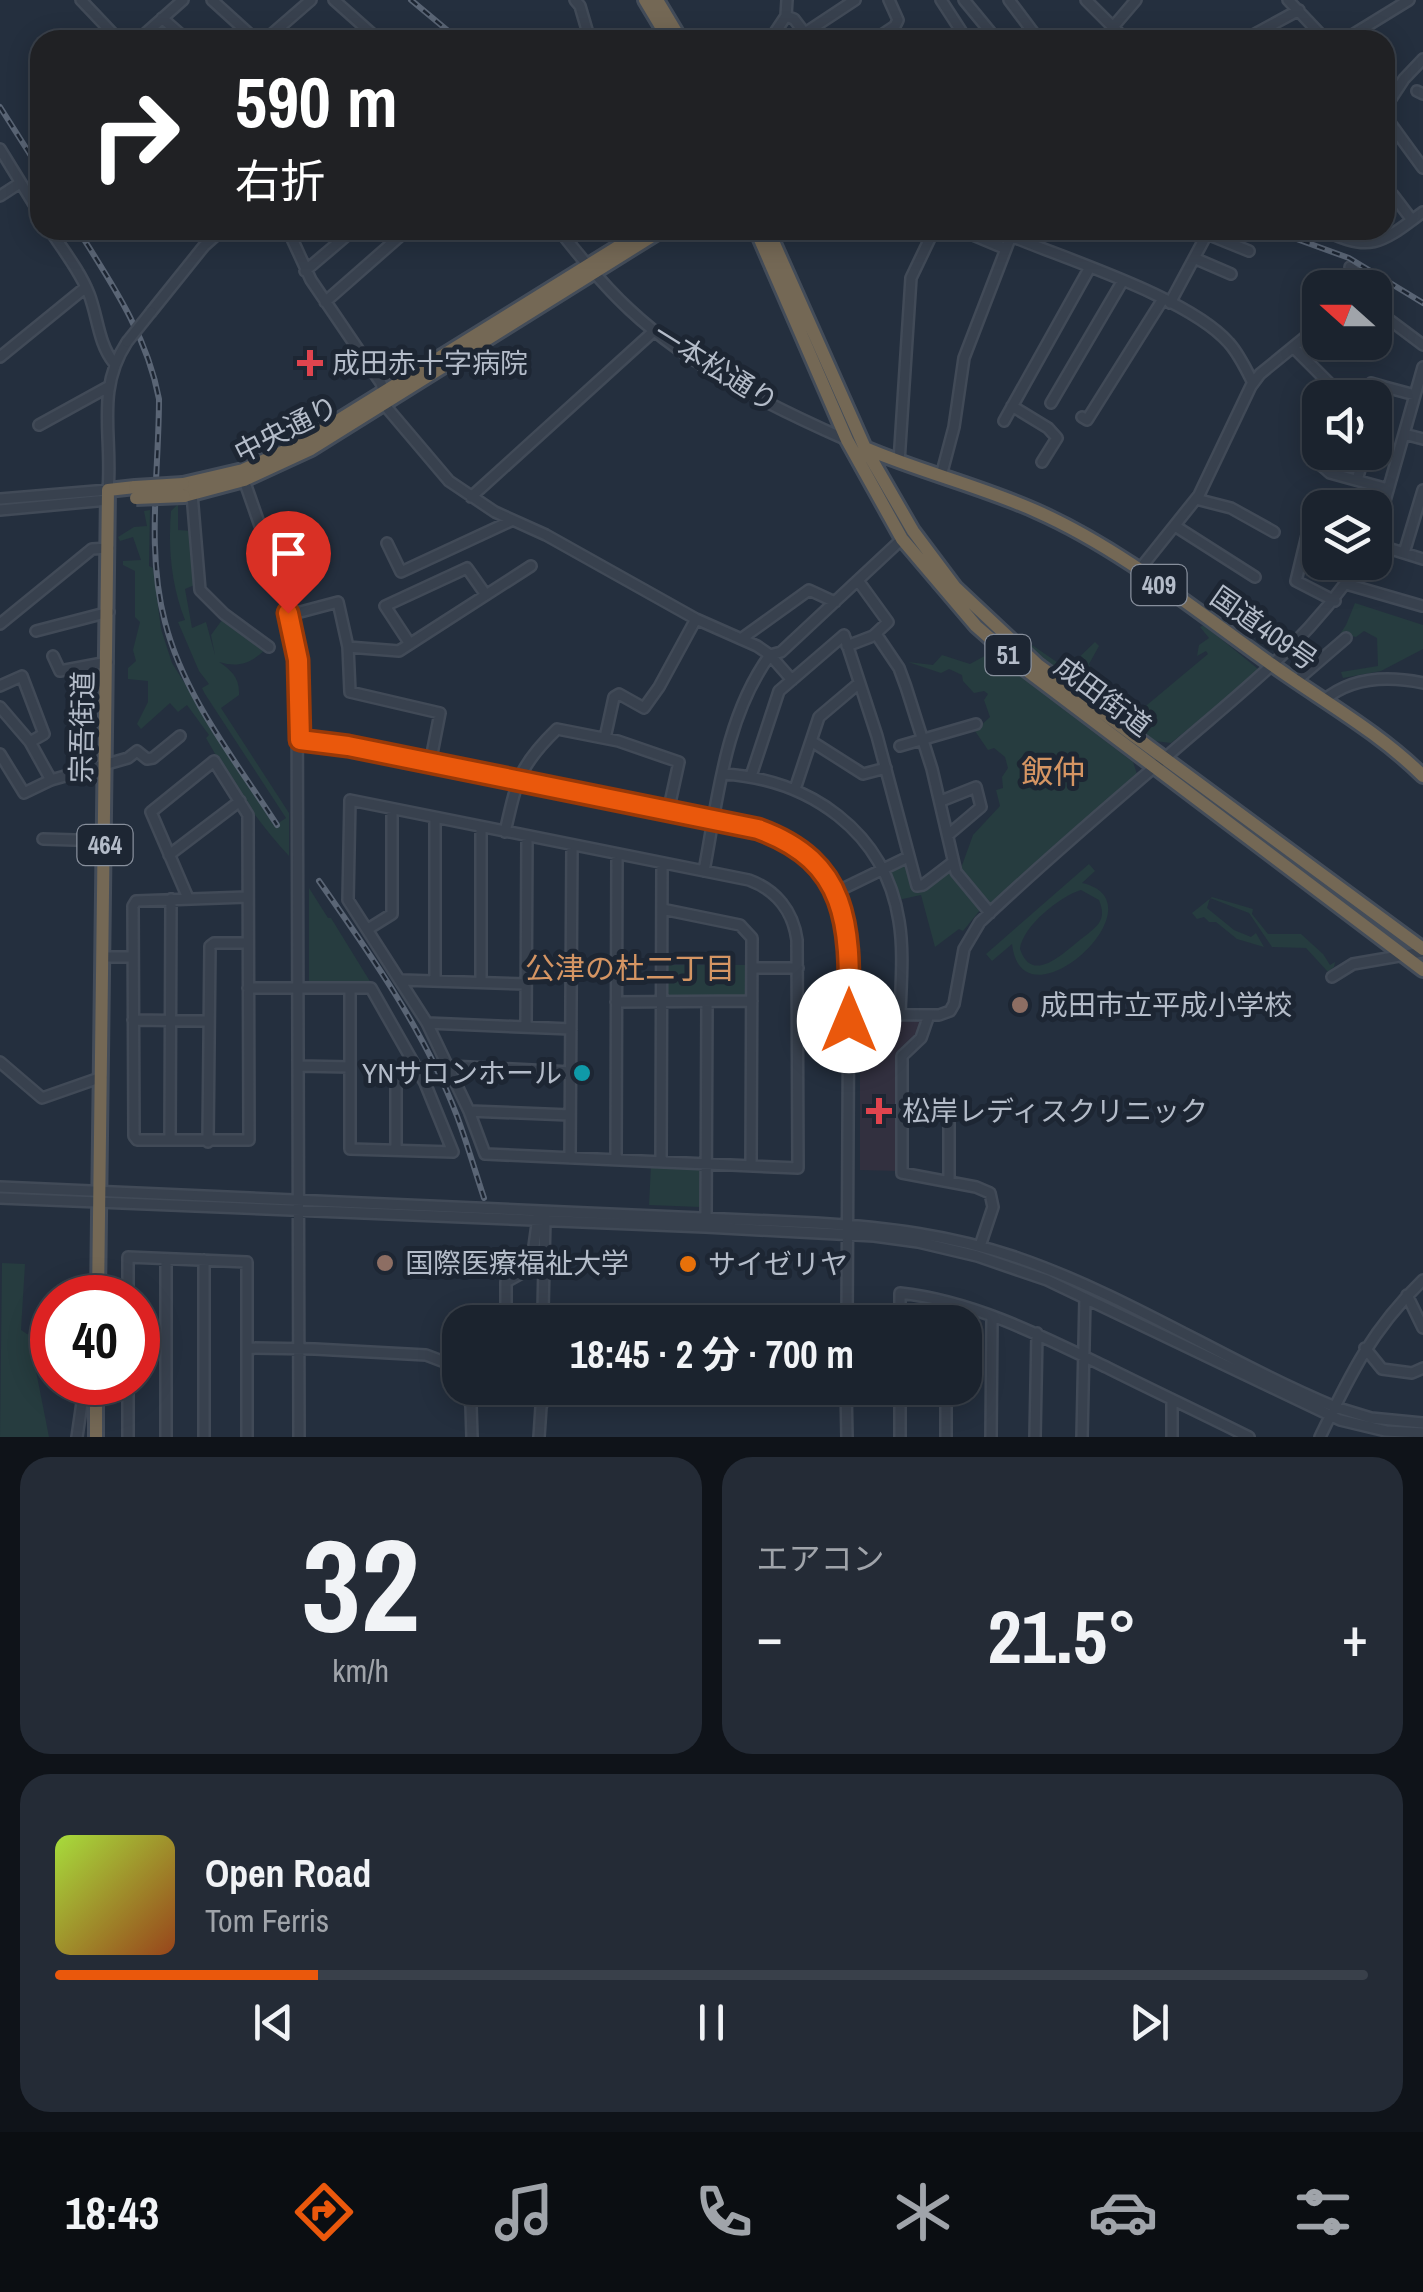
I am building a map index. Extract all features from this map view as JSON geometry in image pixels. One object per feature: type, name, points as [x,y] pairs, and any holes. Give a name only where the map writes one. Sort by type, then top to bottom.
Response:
[{"type":"highway","points":[[645,0],[662,30]]},
{"type":"highway","points":[[657,0],[676,30]]},
{"type":"highway","name":"中央通り","points":[[186,491],[268,460],[384,397],[631,240]]},
{"type":"highway","name":"中央通り","points":[[591,268],[643,240]]},
{"type":"highway","name":"成田街道","points":[[760,240],[847,440],[902,539],[940,587],[1025,669],[1423,951]]},
{"type":"highway","name":"成田街道","points":[[772,240],[865,448],[913,532],[955,587],[1038,665],[1423,970]]},
{"type":"highway","name":"中央通り","points":[[108,495],[186,491],[244,480],[311,449],[384,397]]},
{"type":"highway","name":"国道409号","points":[[847,440],[1038,512],[1139,570],[1397,753],[1423,776]]},
{"type":"highway","name":"宗吾街道","points":[[98,1275],[108,495]]},
{"type":"highway","points":[[96,1405],[96,1437]]},
{"type":"street","points":[[81,0],[110,30]]},
{"type":"street","points":[[149,30],[183,0]]},
{"type":"street","points":[[212,0],[245,30]]},
{"type":"street","points":[[276,30],[311,0]]},
{"type":"street","points":[[334,0],[368,30]]},
{"type":"street","points":[[575,0],[587,30]]},
{"type":"street","points":[[777,30],[786,16],[788,0]]},
{"type":"street","points":[[815,30],[855,0]]},
{"type":"street","points":[[889,0],[898,20],[889,30]]},
{"type":"street","points":[[941,0],[960,30]]},
{"type":"street","points":[[964,0],[988,30]]},
{"type":"street","points":[[1009,0],[1032,30]]},
{"type":"street","points":[[1086,0],[1116,30]]},
{"type":"street","points":[[1113,26],[1136,0]]},
{"type":"street","points":[[1288,0],[1317,30]]},
{"type":"street","points":[[1360,30],[1408,0]]},
{"type":"street","points":[[1262,30],[1299,10]]},
{"type":"street","points":[[786,16],[802,30]]},
{"type":"street","points":[[162,18],[176,30]]},
{"type":"street","points":[[1395,95],[1423,58]]},
{"type":"street","points":[[1395,127],[1423,168]]},
{"type":"street","points":[[1411,151],[1423,142]]},
{"type":"street","points":[[0,149],[30,198]]},
{"type":"street","points":[[0,196],[20,183]]},
{"type":"street","points":[[1395,198],[1412,220]]},
{"type":"street","points":[[1395,232],[1423,212]]},
{"type":"street","points":[[56,240],[86,287],[98,318],[104,350],[114,362]]},
{"type":"street","name":"宗吾街道","points":[[108,495],[108,386],[114,362],[126,342],[211,240]]},
{"type":"street","points":[[293,240],[305,271],[367,359],[384,397],[449,481],[513,520],[770,655],[792,680]]},
{"type":"street","points":[[305,271],[340,240]]},
{"type":"street","points":[[326,302],[395,240]]},
{"type":"street","name":"一本松通り","points":[[567,240],[654,330],[684,353],[805,422],[847,440]]},
{"type":"street","points":[[899,462],[911,278],[929,240]]},
{"type":"street","points":[[985,240],[1004,248]]},
{"type":"street","points":[[941,476],[954,427],[964,358],[1009,240]]},
{"type":"street","points":[[1021,240],[1166,301],[1205,322],[1228,341],[1253,383]]},
{"type":"street","points":[[1082,418],[1087,420],[1204,240]]},
{"type":"street","points":[[1222,240],[1249,251]]},
{"type":"street","points":[[1351,240],[1364,245],[1384,240]]},
{"type":"street","points":[[1194,258],[1232,274]]},
{"type":"street","points":[[1004,422],[1089,268]]},
{"type":"street","points":[[1051,402],[1122,282]]},
{"type":"street","points":[[0,357],[86,287]]},
{"type":"street","points":[[1392,322],[1423,345]]},
{"type":"street","points":[[471,497],[654,330]]},
{"type":"street","points":[[1139,570],[1196,499],[1253,383],[1302,341]]},
{"type":"street","points":[[1294,347],[1326,380]]},
{"type":"street","points":[[1327,470],[1388,489],[1423,367]]},
{"type":"street","points":[[40,425],[108,386]]},
{"type":"street","points":[[1392,389],[1415,395]]},
{"type":"street","points":[[1012,406],[1048,428],[1056,438],[1042,462]]},
{"type":"street","points":[[1404,434],[1423,439]]},
{"type":"street","points":[[1357,480],[1360,470]]},
{"type":"street","points":[[244,480],[289,615],[298,660],[299,1437]]},
{"type":"street","points":[[1404,554],[1423,490]]},
{"type":"street","points":[[186,491],[200,590],[269,648]]},
{"type":"street","name":"中央通り","points":[[0,499],[108,495]]},
{"type":"street","name":"中央通り","points":[[0,510],[108,495]]},
{"type":"street","points":[[1196,499],[1231,508],[1274,532]]},
{"type":"street","points":[[387,542],[402,572],[513,520]]},
{"type":"street","points":[[1175,526],[1255,577]]},
{"type":"street","points":[[704,872],[731,736],[752,680],[770,655],[781,652],[902,539]]},
{"type":"street","points":[[0,624],[92,549],[109,548]]},
{"type":"street","points":[[1392,550],[1423,559]]},
{"type":"street","points":[[1302,556],[1296,581],[1335,600]]},
{"type":"street","points":[[348,647],[400,650],[531,566]]},
{"type":"street","points":[[410,644],[386,606],[468,568],[486,595]]},
{"type":"street","points":[[798,1014],[947,1013],[952,1008],[964,948],[974,929],[1274,666],[1349,580]]},
{"type":"street","points":[[847,646],[876,634],[888,622],[858,582]]},
{"type":"street","points":[[1346,584],[1423,606]]},
{"type":"street","points":[[741,639],[810,590],[836,602]]},
{"type":"street","points":[[289,615],[338,602],[348,647],[350,692],[440,714],[430,764]]},
{"type":"street","points":[[36,632],[109,612]]},
{"type":"street","points":[[605,738],[614,696],[619,694],[644,708],[696,619]]},
{"type":"street","points":[[876,634],[899,668],[923,740],[956,872],[990,912]]},
{"type":"street","points":[[751,776],[779,692],[844,636],[886,768],[917,886],[953,862]]},
{"type":"street","points":[[1296,682],[1346,638]]},
{"type":"street","points":[[53,656],[60,671],[108,662]]},
{"type":"street","points":[[0,686],[22,676],[44,734],[30,742]]},
{"type":"street","points":[[1323,700],[1346,687],[1376,679],[1423,683]]},
{"type":"street","points":[[795,788],[819,717],[858,684]]},
{"type":"street","points":[[0,707],[30,742],[50,780]]},
{"type":"street","points":[[0,728],[10,719]]},
{"type":"street","points":[[900,746],[976,724]]},
{"type":"street","points":[[505,832],[516,782],[529,756],[557,728],[605,738],[679,762],[668,812]]},
{"type":"street","points":[[0,754],[24,793],[50,780],[128,758],[139,751],[147,759],[153,758],[180,736]]},
{"type":"street","points":[[300,740],[348,746],[758,829],[812,858],[836,892],[849,940],[847,1305]]},
{"type":"street","points":[[811,741],[863,774],[886,768]]},
{"type":"street","points":[[188,898],[152,809],[214,762],[248,815],[249,1140],[137,1140],[134,903],[248,897]]},
{"type":"street","points":[[723,774],[751,776],[795,788],[822,802],[847,822],[883,869],[899,921],[900,1014]]},
{"type":"street","points":[[940,801],[976,787],[981,807],[948,835]]},
{"type":"street","points":[[350,800],[505,832],[758,884],[782,902],[796,929],[798,1168],[485,1154],[470,1111],[427,1023],[348,900],[350,800]]},
{"type":"street","points":[[169,855],[240,801]]},
{"type":"street","points":[[368,929],[392,914],[392,809]]},
{"type":"street","points":[[435,980],[436,818]]},
{"type":"street","points":[[481,827],[481,982]]},
{"type":"street","points":[[526,1027],[527,837]]},
{"type":"street","points":[[43,839],[106,841]]},
{"type":"street","points":[[570,1158],[572,845]]},
{"type":"street","points":[[616,854],[616,1160]]},
{"type":"street","points":[[836,892],[908,856]]},
{"type":"street","points":[[662,863],[662,1162]]},
{"type":"street","points":[[170,1140],[172,899]]},
{"type":"street","points":[[662,909],[743,926],[752,941],[751,1166]]},
{"type":"street","points":[[208,1142],[211,944],[248,944]]},
{"type":"street","points":[[1332,976],[1353,964],[1423,951]]},
{"type":"street","points":[[104,957],[132,958]]},
{"type":"street","points":[[753,968],[798,968]]},
{"type":"street","points":[[571,969],[617,969]]},
{"type":"street","points":[[402,980],[526,984]]},
{"type":"street","points":[[248,988],[299,988],[350,988],[371,988],[416,1067],[452,1152],[350,1149],[350,988]]},
{"type":"street","points":[[616,1002],[752,1002]]},
{"type":"street","points":[[706,1219],[707,1003]]},
{"type":"street","points":[[929,1015],[921,1038],[903,1054],[902,1173],[986,1190],[993,1207],[980,1246]]},
{"type":"street","points":[[133,1020],[208,1021]]},
{"type":"street","points":[[427,1023],[571,1028]]},
{"type":"street","points":[[299,1066],[350,1067]]},
{"type":"street","points":[[450,1066],[571,1072]]},
{"type":"street","points":[[2,1067],[42,1098],[102,1077]]},
{"type":"street","points":[[396,1150],[396,1082],[416,1067]]},
{"type":"street","points":[[470,1111],[570,1115]]},
{"type":"street","points":[[902,1112],[942,1112],[949,1116],[949,1182]]},
{"type":"street","points":[[0,1187],[300,1211],[917,1232],[980,1246],[1031,1263],[1332,1411],[1423,1423]]},
{"type":"street","points":[[0,1198],[300,1199],[778,1222],[849,1230],[918,1242],[1014,1268],[1366,1427],[1423,1434]]},
{"type":"street","points":[[542,1210],[543,1305]]},
{"type":"street","points":[[506,1305],[509,1278],[531,1268],[542,1222]]},
{"type":"street","points":[[128,1275],[128,1257],[247,1262],[247,1437]]},
{"type":"street","points":[[166,1258],[166,1437]]},
{"type":"street","points":[[204,1260],[204,1437]]},
{"type":"street","points":[[1320,1437],[1365,1348],[1423,1280]]},
{"type":"street","points":[[900,1305],[900,1294],[992,1316],[1082,1355],[1249,1437]]},
{"type":"street","points":[[1407,1296],[1423,1328]]},
{"type":"street","points":[[1082,1437],[1086,1298]]},
{"type":"street","points":[[991,1437],[992,1316]]},
{"type":"street","points":[[1035,1437],[1037,1334]]},
{"type":"street","points":[[247,1348],[426,1355],[442,1361]]},
{"type":"street","points":[[1365,1348],[1382,1369],[1412,1374],[1423,1368]]},
{"type":"street","points":[[1172,1400],[1172,1437]]},
{"type":"street","points":[[77,1437],[82,1405]]},
{"type":"street","points":[[128,1405],[128,1437]]},
{"type":"street","points":[[471,1405],[472,1437]]},
{"type":"street","points":[[539,1437],[542,1405]]},
{"type":"street","points":[[846,1405],[847,1437]]},
{"type":"street","points":[[900,1405],[900,1437]]},
{"type":"street","points":[[946,1405],[946,1437]]},
{"type":"street","points":[[1218,1422],[1218,1437]]},
{"type":"shaded area","name":"松岸レディスクリニック","points":[[860,1021],[923,1021],[918,1036],[898,1053],[898,1171],[860,1170]]},
{"type":"green space","points":[[178,504],[178,530],[191,531],[197,584],[185,589],[192,628],[206,622],[215,655],[211,635],[225,616],[266,649],[244,663],[219,662],[234,675],[239,689],[239,695],[221,708],[289,813],[289,856],[244,800],[206,738],[209,735],[187,705],[178,712],[170,703],[141,729],[137,724],[148,702],[148,681],[128,679],[128,668],[136,661],[133,650],[140,622],[135,617],[135,571],[123,565],[123,561],[141,560],[133,537],[120,541],[118,537],[134,527],[147,526],[144,511],[150,510],[149,566],[153,568],[161,629],[172,663],[274,826],[286,818],[205,694],[202,688],[209,684],[199,671],[178,622],[185,620],[174,579],[170,539],[171,511]]},
{"type":"green space","points":[[1355,603],[1423,625],[1423,649],[1381,671],[1343,678],[1341,672],[1378,666],[1377,638],[1364,631],[1356,637],[1345,635],[1328,652]]},
{"type":"green space","points":[[1204,625],[1258,669],[1171,743],[1154,741],[1097,700],[1100,689],[1104,690],[1113,704],[1129,711],[1129,720],[1208,654],[1206,651],[1197,656],[1199,645],[1209,638],[1200,627]]},
{"type":"green space","points":[[1095,642],[1099,646],[1089,664],[1095,676],[1091,695],[1029,648],[1032,645],[1067,669]]},
{"type":"green space","points":[[990,653],[1133,762],[1137,774],[992,904],[960,871],[973,835],[1000,806],[996,790],[1003,788],[1002,777],[1008,768],[1005,757],[994,748],[988,750],[975,731],[990,717],[984,700],[988,694],[974,693],[962,675],[949,669],[941,673],[908,662],[933,665],[942,655],[970,664]]},
{"type":"green space","points":[[903,863],[916,891],[952,871],[981,909],[963,931],[959,929],[935,947],[921,895],[898,900],[888,873]]},
{"type":"green space","points":[[1089,864],[1095,871],[1082,883],[1104,895],[1108,913],[1099,934],[1082,954],[1061,969],[1039,975],[1021,968],[1012,944],[992,961],[986,954]],"holes":[[[1081,890],[1099,900],[1102,917],[1091,932],[1045,964],[1038,966],[1025,959],[1020,949],[1022,940],[1053,906]]]},
{"type":"green space","points":[[309,888],[331,918],[371,983],[309,984]]},
{"type":"green space","points":[[1211,898],[1253,909],[1252,914],[1268,934],[1301,934],[1330,965],[1335,962],[1334,967],[1328,972],[1306,948],[1272,947],[1249,913]]},
{"type":"green space","points":[[1210,899],[1207,908],[1234,930],[1251,937],[1256,933],[1264,947],[1237,939],[1216,922],[1204,917],[1197,919],[1192,913]]},
{"type":"green space","points":[[665,965],[749,965],[749,997],[665,999]]},
{"type":"green space","points":[[651,1165],[700,1167],[703,1204],[649,1205]]},
{"type":"green space","points":[[2,1263],[25,1264],[21,1330],[30,1334],[30,1405],[43,1405],[49,1437],[0,1437]]},
{"type":"railway","points":[[411,0],[447,30]]},
{"type":"railway","points":[[0,107],[30,154]]},
{"type":"railway","points":[[84,240],[137,332],[159,399],[156,567],[159,595],[174,650],[213,728],[277,825]]},
{"type":"railway","points":[[1300,240],[1349,258],[1423,303]]},
{"type":"railway","points":[[319,881],[377,966],[429,1054],[457,1116],[484,1198]]},
{"type":"place","name":"成田赤十字病院","points":[[310,363]]},
{"type":"place","name":"成田市立平成小学校","points":[[1020,1005]]},
{"type":"place","name":"YNサロンホール","points":[[582,1073]]},
{"type":"place","name":"松岸レディスクリニック","points":[[879,1111]]},
{"type":"place","name":"国際医療福祉大学","points":[[385,1263]]},
{"type":"place","name":"サイゼリヤ","points":[[688,1264]]},
{"type":"district","name":"飯仲","points":[[1053,771]]},
{"type":"district","name":"公津の杜二丁目","points":[[630,968]]},
{"type":"route","points":[[288,613],[298,660],[300,740],[348,746],[758,829],[778,836],[812,858],[836,892],[847,922],[849,1021]]}]
